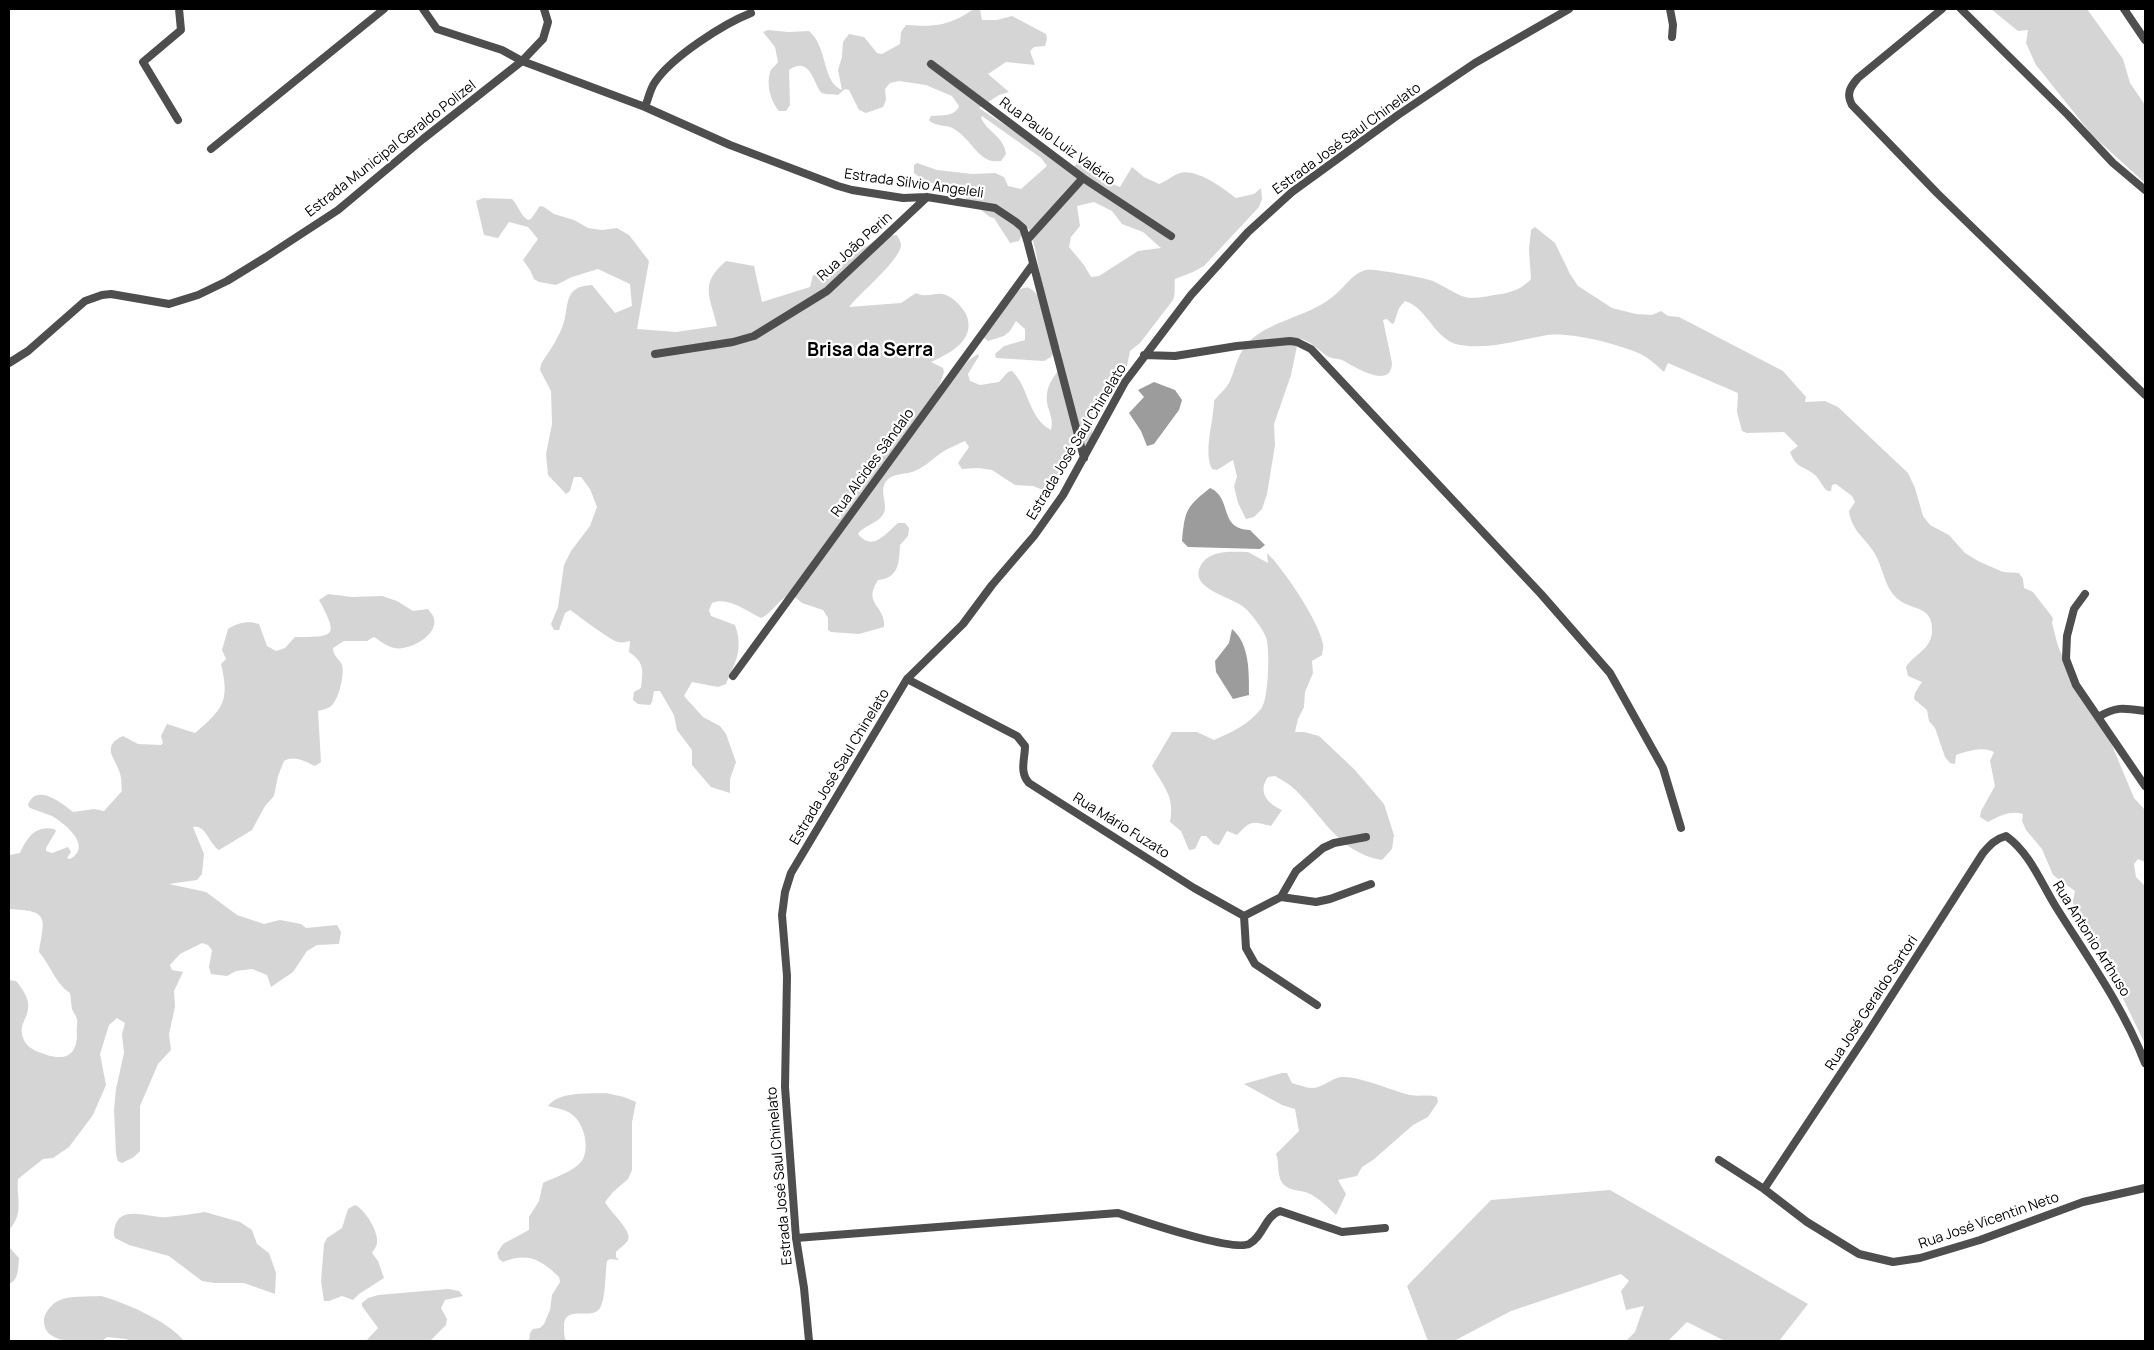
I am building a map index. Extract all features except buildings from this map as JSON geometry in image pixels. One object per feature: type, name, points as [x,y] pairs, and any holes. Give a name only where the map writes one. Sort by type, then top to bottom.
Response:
[{"type":"street","points":[[178,120],[143,62],[180,30],[179,9]]},
{"type":"street","points":[[210,149],[384,9]]},
{"type":"street","name":"Estrada Silvio Angeleli","points":[[424,9],[437,30],[502,50],[522,61],[645,108],[730,145],[852,190],[903,198],[927,197],[995,208],[1016,222],[1023,228],[1027,240],[1084,458]]},
{"type":"street","points":[[522,61],[543,39],[548,22],[544,9]]},
{"type":"street","name":"Estrada José Saul Chinelato","points":[[809,1341],[804,1288],[796,1238],[785,1087],[787,976],[782,915],[785,892],[791,873],[907,679],[963,624],[992,585],[1034,536],[1063,495],[1125,382],[1197,288],[1248,232],[1292,192],[1398,115],[1475,63],[1569,9]]},
{"type":"street","points":[[1670,9],[1673,25],[1672,37]]},
{"type":"street","points":[[1942,9],[1853,84],[1848,98],[1852,105],[1937,193],[2145,395]]},
{"type":"street","points":[[1961,9],[2068,115],[2113,163],[2145,190]]},
{"type":"street","points":[[2124,9],[2145,40]]},
{"type":"street","points":[[645,108],[655,83],[673,64],[718,30],[751,13]]},
{"type":"street","name":"Estrada Municipal Geraldo Polizel","points":[[9,363],[28,352],[85,301],[94,297],[112,294],[169,304],[198,295],[227,281],[338,210],[422,139],[522,61]]},
{"type":"street","name":"Rua Paulo Luiz Valério","points":[[931,64],[1083,178],[1171,236]]},
{"type":"street","points":[[1027,240],[1083,178]]},
{"type":"street","name":"Rua João Perin","points":[[655,354],[733,342],[754,336],[827,291],[927,197]]},
{"type":"street","name":"Rua Alcides Sândalo","points":[[733,676],[1033,264]]},
{"type":"street","points":[[1144,355],[1175,356],[1237,346],[1290,341],[1297,342],[1311,349],[1542,594],[1610,673],[1663,768],[1681,828]]},
{"type":"street","points":[[2085,594],[2074,609],[2067,636],[2066,659],[2076,685],[2145,786]]},
{"type":"street","name":"Rua Mário Fuzato","points":[[907,679],[1017,736],[1025,746],[1022,768],[1028,783],[1194,888],[1244,916]]},
{"type":"street","points":[[2098,716],[2110,710],[2126,707],[2145,711]]},
{"type":"street","name":"Rua Antonio Arthuso","points":[[2006,836],[2017,844],[2092,963],[2117,1004],[2145,1063]]},
{"type":"street","name":"Rua José Geraldo Sartori","points":[[1764,1189],[1862,1042],[1983,854],[1993,841],[2006,836]]},
{"type":"street","points":[[1317,1005],[1255,964],[1246,948],[1244,916],[1281,897],[1296,871],[1323,848],[1334,843],[1366,837]]},
{"type":"street","points":[[1281,897],[1316,902],[1330,899],[1371,884]]},
{"type":"street","name":"Rua José Vicentin Neto","points":[[1719,1160],[1764,1189],[1807,1222],[1859,1254],[1893,1262],[1920,1258],[1980,1240],[2083,1202],[2145,1188]]},
{"type":"street","points":[[796,1238],[1118,1213],[1162,1228],[1226,1243],[1244,1245],[1254,1241],[1271,1217],[1280,1211],[1342,1232],[1385,1228]]},
{"type":"shaded area","points":[[974,9],[980,10],[982,20],[997,20],[1012,16],[1046,34],[1045,46],[1034,47],[1030,51],[1035,65],[1006,62],[988,74],[1009,92],[999,95],[979,108],[1038,147],[1073,168],[1078,162],[1104,180],[1120,187],[1132,167],[1144,177],[1159,184],[1180,173],[1187,172],[1202,176],[1236,198],[1254,194],[1261,188],[1262,199],[1259,207],[1204,266],[1175,279],[1173,300],[1140,343],[1130,351],[1127,366],[1115,381],[1110,396],[1106,400],[1091,403],[1093,421],[1091,450],[1084,453],[1076,439],[1073,441],[1060,476],[1051,488],[1043,490],[1033,486],[1015,485],[992,470],[978,468],[962,469],[958,463],[969,447],[965,441],[944,451],[924,466],[912,472],[890,477],[887,480],[883,487],[885,508],[882,516],[858,534],[863,539],[874,541],[884,536],[898,523],[905,523],[909,528],[908,536],[900,545],[898,563],[894,573],[885,579],[878,580],[872,595],[882,614],[884,627],[859,634],[831,632],[828,630],[828,618],[823,610],[802,603],[791,594],[786,596],[769,613],[761,618],[743,608],[724,601],[712,603],[709,610],[711,616],[735,625],[739,642],[737,656],[726,684],[718,687],[692,682],[684,696],[703,717],[720,726],[726,734],[736,762],[730,779],[730,793],[711,787],[692,765],[692,750],[677,730],[674,715],[660,691],[654,691],[650,705],[638,704],[633,700],[634,692],[641,688],[642,667],[638,660],[629,652],[630,641],[614,641],[570,610],[565,613],[559,630],[554,630],[551,624],[558,607],[564,565],[571,551],[590,526],[597,507],[590,489],[581,477],[574,477],[570,491],[566,494],[548,475],[546,454],[552,424],[551,391],[540,370],[541,364],[559,334],[564,322],[568,300],[575,290],[582,286],[592,285],[615,313],[632,306],[630,284],[598,269],[572,277],[556,285],[539,282],[534,279],[523,260],[538,239],[528,227],[509,222],[498,238],[484,235],[476,201],[483,198],[512,199],[528,220],[531,219],[540,206],[588,228],[602,230],[617,228],[629,235],[649,261],[637,329],[676,332],[717,326],[710,298],[709,284],[712,277],[726,261],[754,266],[762,302],[810,287],[813,275],[825,274],[834,270],[876,240],[897,235],[901,245],[898,253],[886,269],[849,307],[901,303],[916,293],[920,295],[942,294],[949,296],[958,303],[966,314],[968,331],[960,344],[931,362],[943,368],[944,372],[935,398],[938,397],[969,360],[978,354],[979,356],[968,374],[970,381],[980,385],[999,382],[1008,372],[1012,371],[1022,385],[1038,418],[1043,425],[1051,430],[1052,422],[1047,403],[1047,392],[1054,376],[1063,366],[1060,348],[1057,348],[1051,357],[1044,361],[996,358],[995,354],[1004,346],[1025,340],[1025,329],[1016,321],[1010,331],[1004,336],[988,341],[984,338],[1002,306],[1016,292],[1023,288],[1031,289],[1046,304],[1035,248],[1029,229],[1025,227],[1019,241],[1010,243],[994,218],[990,217],[959,193],[922,179],[914,173],[914,165],[917,163],[937,170],[972,174],[995,173],[1004,177],[1008,186],[1021,189],[1047,166],[1041,158],[982,116],[981,118],[984,123],[1002,143],[1006,154],[1001,161],[994,161],[979,154],[956,130],[929,120],[931,116],[951,114],[959,106],[952,96],[926,85],[899,81],[890,83],[885,89],[886,100],[883,107],[866,113],[859,110],[849,90],[845,89],[838,95],[822,93],[811,73],[802,66],[796,66],[789,70],[790,105],[786,111],[779,111],[770,93],[770,72],[778,62],[775,47],[763,32],[768,30],[788,32],[809,31],[819,46],[831,80],[842,90],[838,70],[842,57],[843,42],[849,34],[864,37],[877,53],[882,54],[900,44],[901,32],[906,25],[926,26],[941,24],[957,19]],"holes":[[[1094,202],[1112,211],[1122,224],[1143,232],[1161,248],[1138,251],[1099,276],[1091,277],[1069,247],[1071,237],[1080,226],[1077,206]]]},
{"type":"shaded area","points":[[1991,9],[2087,9],[2123,59],[2130,83],[2145,105],[2145,183],[2092,135],[2036,65],[2026,43],[2028,30],[2018,31]]},
{"type":"shaded area","points":[[1535,227],[1555,243],[1578,286],[1612,308],[1636,314],[1652,315],[1661,311],[1668,316],[1679,317],[1783,371],[1806,397],[1805,402],[1825,401],[1838,407],[1908,473],[1915,488],[1923,516],[1930,525],[1949,535],[1965,553],[1978,561],[2003,572],[2019,573],[2023,579],[2024,588],[2033,592],[2053,618],[2052,623],[2058,646],[2065,662],[2096,707],[2134,798],[2145,810],[2145,862],[2138,859],[2134,864],[2136,877],[2145,886],[2145,1044],[2102,955],[2085,923],[2074,908],[2075,891],[2053,875],[2042,849],[2026,830],[2022,821],[2023,814],[2009,813],[1988,822],[1980,817],[1981,811],[1995,786],[1990,761],[1994,752],[1985,749],[1970,751],[1956,755],[1955,764],[1950,763],[1945,757],[1935,728],[1929,721],[1927,710],[1914,699],[1915,693],[1922,682],[1908,676],[1906,667],[1929,643],[1932,631],[1929,617],[1922,610],[1894,596],[1885,580],[1876,556],[1853,525],[1849,511],[1855,502],[1852,496],[1836,484],[1832,485],[1831,491],[1828,491],[1816,476],[1798,465],[1790,452],[1798,446],[1784,432],[1747,433],[1742,431],[1737,412],[1738,393],[1668,363],[1664,372],[1640,354],[1616,345],[1568,335],[1547,335],[1492,345],[1460,345],[1444,337],[1413,304],[1405,301],[1399,308],[1394,323],[1392,324],[1387,319],[1383,320],[1392,363],[1390,371],[1385,375],[1371,374],[1342,360],[1329,357],[1312,344],[1301,339],[1297,346],[1291,375],[1274,424],[1275,445],[1267,494],[1262,509],[1254,517],[1246,519],[1238,503],[1234,486],[1237,477],[1233,460],[1217,470],[1212,469],[1209,445],[1214,401],[1229,383],[1239,358],[1248,343],[1266,329],[1321,304],[1335,295],[1352,278],[1366,270],[1388,272],[1428,280],[1438,283],[1461,296],[1471,298],[1514,291],[1531,279],[1529,250],[1531,230]]},
{"type":"shaded area","points":[[1154,382],[1175,390],[1182,400],[1179,410],[1154,444],[1147,446],[1141,431],[1129,413],[1144,397],[1138,390]]},
{"type":"shaded area","points":[[1210,488],[1221,499],[1233,524],[1250,530],[1265,545],[1260,549],[1188,547],[1182,541],[1184,522],[1188,510]]},
{"type":"shaded area","points":[[1248,552],[1268,563],[1267,553],[1300,596],[1320,634],[1323,645],[1322,655],[1312,661],[1313,673],[1305,692],[1304,707],[1298,719],[1295,732],[1319,736],[1354,769],[1384,804],[1394,835],[1392,849],[1382,860],[1366,856],[1341,840],[1291,786],[1275,776],[1268,777],[1264,788],[1269,801],[1282,810],[1271,826],[1252,823],[1237,835],[1227,831],[1219,845],[1214,844],[1206,836],[1201,836],[1195,849],[1189,850],[1181,831],[1170,822],[1170,799],[1152,766],[1172,732],[1197,732],[1214,740],[1245,724],[1256,715],[1264,704],[1268,662],[1266,637],[1246,609],[1207,587],[1201,582],[1198,575],[1204,561],[1215,554]]},
{"type":"shaded area","points":[[328,594],[352,597],[382,596],[397,601],[413,611],[428,609],[433,615],[434,625],[427,636],[421,641],[407,647],[392,647],[374,637],[367,641],[344,641],[333,648],[342,665],[343,675],[336,700],[329,708],[318,711],[321,762],[315,766],[296,759],[284,761],[278,776],[274,796],[265,806],[252,830],[219,850],[201,828],[193,827],[204,854],[202,874],[197,880],[169,884],[206,892],[237,915],[264,924],[280,920],[301,924],[306,928],[337,925],[341,932],[339,944],[317,945],[307,951],[293,972],[271,987],[267,975],[252,969],[236,971],[227,976],[211,974],[209,967],[212,950],[208,945],[202,943],[180,954],[170,965],[172,970],[183,972],[174,991],[175,1007],[169,1034],[171,1050],[158,1064],[140,1106],[140,1151],[134,1157],[122,1163],[118,1161],[114,1110],[116,1089],[124,1053],[122,1034],[125,1023],[117,1018],[109,1025],[100,1054],[106,1085],[93,1115],[69,1147],[53,1158],[43,1159],[18,1179],[19,1205],[17,1217],[9,1230],[9,980],[16,981],[27,998],[28,1009],[22,1032],[25,1042],[29,1047],[47,1055],[60,1057],[70,1054],[77,1041],[77,1019],[72,1009],[70,993],[57,979],[39,952],[43,923],[41,918],[38,914],[31,912],[9,909],[9,855],[20,853],[32,834],[47,828],[56,831],[46,851],[52,853],[68,847],[71,852],[67,858],[70,859],[79,848],[78,842],[64,824],[52,816],[30,808],[28,805],[32,798],[37,795],[43,795],[56,800],[73,812],[94,809],[104,811],[122,791],[121,776],[111,754],[112,744],[116,740],[123,736],[138,744],[161,745],[163,743],[161,736],[167,724],[195,733],[218,710],[224,696],[225,687],[221,664],[226,659],[222,650],[228,629],[243,623],[259,624],[267,646],[276,651],[285,648],[295,637],[325,635],[331,628],[319,600]]},
{"type":"shaded area","points":[[1232,629],[1238,635],[1245,651],[1249,686],[1249,695],[1233,699],[1216,672],[1215,661],[1229,643]]},
{"type":"shaded area","points":[[1287,1073],[1292,1083],[1308,1088],[1318,1087],[1340,1077],[1350,1077],[1410,1095],[1437,1097],[1438,1102],[1428,1117],[1413,1125],[1373,1160],[1362,1167],[1357,1176],[1338,1180],[1346,1194],[1336,1215],[1316,1197],[1288,1188],[1281,1180],[1276,1154],[1299,1131],[1295,1109],[1282,1105],[1244,1084]]},
{"type":"shaded area","points":[[606,1093],[636,1102],[632,1122],[632,1170],[628,1179],[605,1202],[624,1226],[629,1236],[628,1240],[616,1252],[616,1257],[619,1260],[610,1259],[607,1261],[604,1292],[600,1308],[596,1312],[574,1314],[565,1319],[564,1334],[566,1341],[529,1341],[530,1333],[533,1329],[540,1328],[544,1324],[550,1310],[552,1295],[560,1282],[559,1277],[546,1266],[533,1259],[519,1258],[503,1262],[499,1259],[497,1253],[503,1244],[529,1230],[529,1217],[539,1201],[543,1183],[575,1167],[583,1159],[586,1147],[582,1127],[575,1117],[568,1112],[548,1106],[553,1101],[567,1096]]},
{"type":"shaded area","points":[[1610,1190],[1808,1304],[1779,1341],[1725,1341],[1687,1322],[1668,1341],[1626,1341],[1635,1332],[1644,1306],[1626,1310],[1621,1291],[1629,1281],[1621,1274],[1511,1311],[1454,1341],[1428,1341],[1407,1286],[1491,1200]]},
{"type":"shaded area","points":[[355,1205],[363,1211],[376,1232],[377,1243],[372,1253],[378,1261],[384,1278],[353,1300],[342,1296],[324,1301],[321,1281],[324,1244],[327,1238],[342,1228],[348,1209]]},
{"type":"shaded area","points":[[205,1212],[240,1222],[252,1230],[257,1244],[269,1253],[276,1273],[275,1294],[244,1283],[202,1281],[169,1256],[129,1245],[114,1236],[115,1226],[119,1219],[130,1214],[167,1217]]},
{"type":"shaded area","points":[[9,1247],[19,1258],[17,1276],[11,1283],[9,1283]]},
{"type":"shaded area","points":[[448,1289],[459,1291],[463,1296],[445,1300],[441,1308],[447,1319],[446,1325],[430,1341],[366,1341],[378,1328],[362,1306],[362,1303],[368,1298],[378,1295]]},
{"type":"shaded area","points":[[101,1296],[134,1308],[157,1320],[184,1341],[130,1341],[107,1337],[102,1341],[76,1341],[57,1338],[45,1328],[44,1319],[46,1314],[51,1306],[58,1301],[73,1297]]},
{"type":"district","name":"Brisa da Serra","points":[[870,351]]}]
